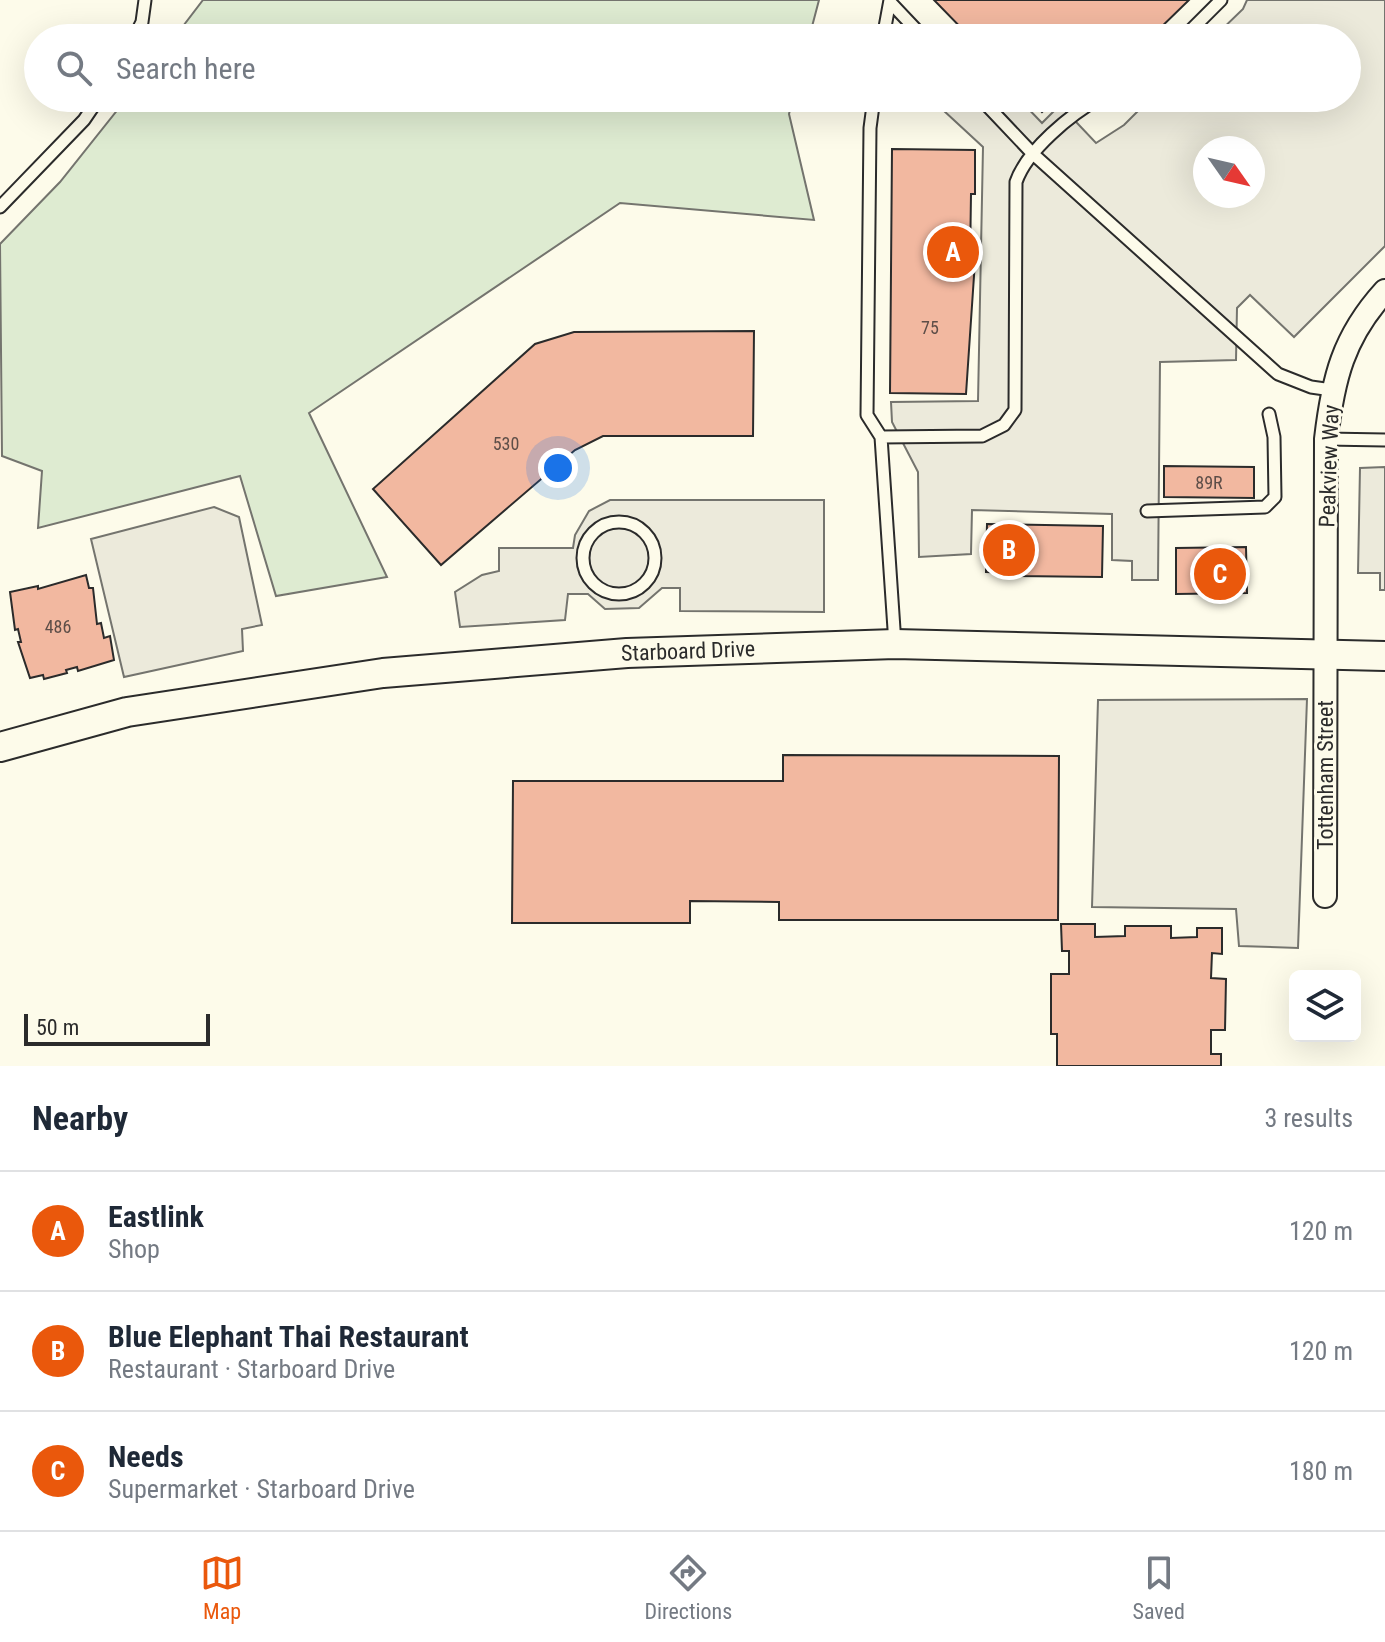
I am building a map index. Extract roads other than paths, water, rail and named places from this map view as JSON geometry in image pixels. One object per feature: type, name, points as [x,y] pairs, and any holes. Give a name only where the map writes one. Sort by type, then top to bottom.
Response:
[{"type":"street","name":"Peakview Way","points":[[1325,655],[1326,439],[1332,390],[1348,344],[1372,305],[1385,291]]},
{"type":"street","name":"Starboard Drive","points":[[0,747],[127,712],[383,673],[627,653],[895,644],[1385,656]]},
{"type":"street","name":"Tottenham Street","points":[[1325,655],[1325,896]]},
{"type":"lane","points":[[141,24],[145,0]]},
{"type":"lane","points":[[1197,24],[1221,0]]},
{"type":"lane","points":[[886,24],[890,1]]},
{"type":"lane","points":[[890,1],[911,24]]},
{"type":"lane","points":[[0,207],[89,112]]},
{"type":"lane","points":[[872,112],[867,415],[881,437],[895,644]]},
{"type":"lane","points":[[993,112],[1032,153],[1278,374],[1311,387],[1332,390]]},
{"type":"lane","points":[[881,437],[982,436],[1004,425],[1015,410],[1016,182],[1032,153],[1079,112]]},
{"type":"lane","points":[[1147,511],[1265,507],[1275,497],[1274,437],[1269,414]]},
{"type":"lane","points":[[1326,439],[1385,440]]},
{"type":"lane","points":[[612,522],[635,525],[652,541],[655,563],[652,574],[645,584],[624,594],[600,589],[585,570],[585,545],[591,534],[612,522]]},
{"type":"place","name":"Eastlink","points":[[953,252]]},
{"type":"place","name":"Blue Elephant Thai Restaurant","points":[[1009,550]]},
{"type":"place","name":"Needs","points":[[1220,574]]}]
